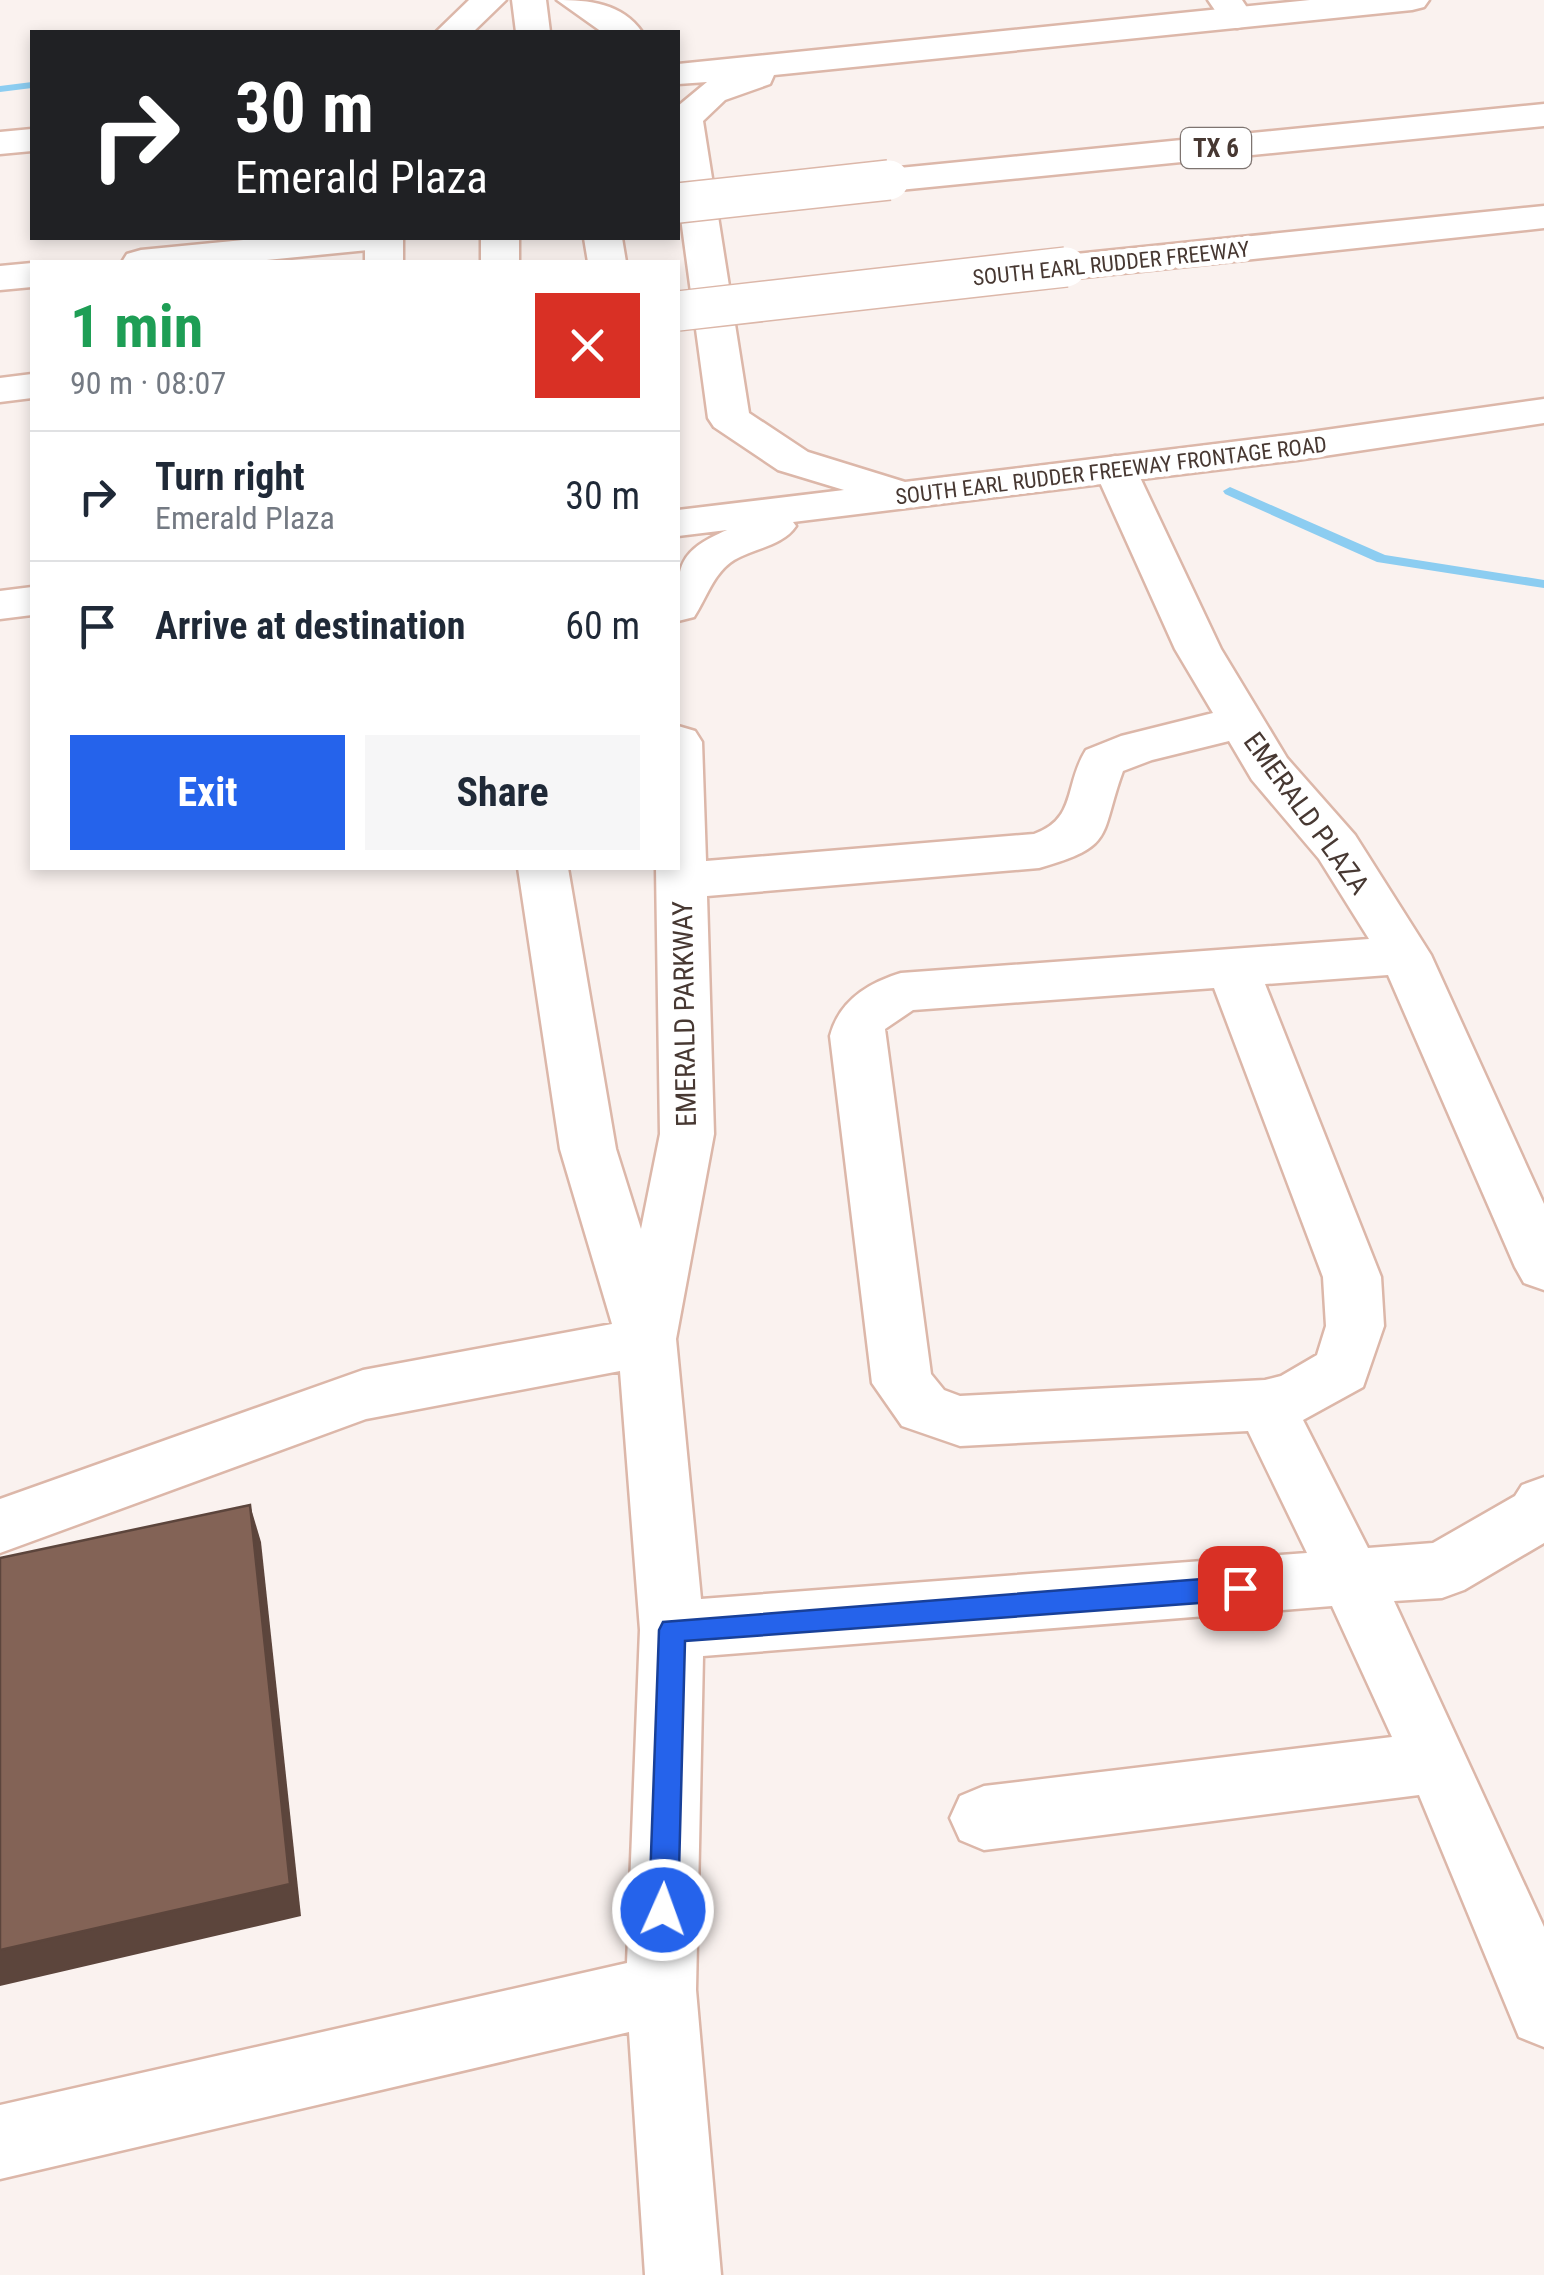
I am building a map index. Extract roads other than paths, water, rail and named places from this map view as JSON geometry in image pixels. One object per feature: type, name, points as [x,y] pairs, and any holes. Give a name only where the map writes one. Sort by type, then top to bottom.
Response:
[{"type":"main road","points":[[455,30],[489,0]]},
{"type":"main road","points":[[529,0],[533,30]]},
{"type":"main road","points":[[574,0],[622,30]]},
{"type":"main road","points":[[680,74],[1231,9],[1412,0]]},
{"type":"main road","points":[[680,49],[771,65]]},
{"type":"main road","points":[[771,65],[712,92],[685,119],[729,418],[793,461],[908,495]]},
{"type":"main road","name":"TX 6","points":[[680,204],[1544,115]]},
{"type":"main road","points":[[0,143],[30,140]]},
{"type":"main road","name":"SOUTH EARL RUDDER FREEWAY","points":[[680,311],[1544,218]]},
{"type":"main road","points":[[161,260],[349,240]]},
{"type":"main road","points":[[0,278],[30,274]]},
{"type":"main road","points":[[0,390],[30,386]]},
{"type":"main road","name":"SOUTH EARL RUDDER FREEWAY FRONTAGE ROAD","points":[[680,524],[1544,411]]},
{"type":"main road","name":"EMERALD PLAZA","points":[[1115,469],[1198,650],[1270,768],[1337,848],[1405,954],[1544,1267]]},
{"type":"main road","points":[[680,598],[715,552],[822,506]]},
{"type":"main road","points":[[0,605],[30,601]]},
{"type":"main road","points":[[682,881],[1039,851],[1070,842],[1092,812],[1092,782],[1102,761],[1138,747],[1242,722]]},
{"type":"main road","name":"EMERALD PARKWAY","points":[[648,1342],[687,1134],[680,812]]},
{"type":"main road","name":"EMERALD PARKWAY","points":[[543,870],[588,1149],[648,1342],[672,1630],[660,1990],[683,2275]]},
{"type":"main road","points":[[1232,966],[1352,1277],[1355,1326],[1342,1370],[1296,1397],[1265,1405],[960,1421],[924,1408],[902,1382],[856,1036],[862,1019],[900,992],[1232,966],[1405,954]]},
{"type":"main road","points":[[0,1526],[362,1395],[648,1342]]},
{"type":"main road","points":[[1265,1405],[1353,1580],[1437,1762],[1544,2012]]},
{"type":"main road","points":[[672,1630],[1353,1580],[1442,1570],[1537,1514],[1544,1504]]},
{"type":"main road","points":[[984,1818],[1437,1762]]},
{"type":"main road","points":[[0,2142],[660,1990]]},
{"type":"waterway","points":[[0,89],[30,85]]},
{"type":"waterway","points":[[1230,491],[1382,559],[1544,584]]}]
